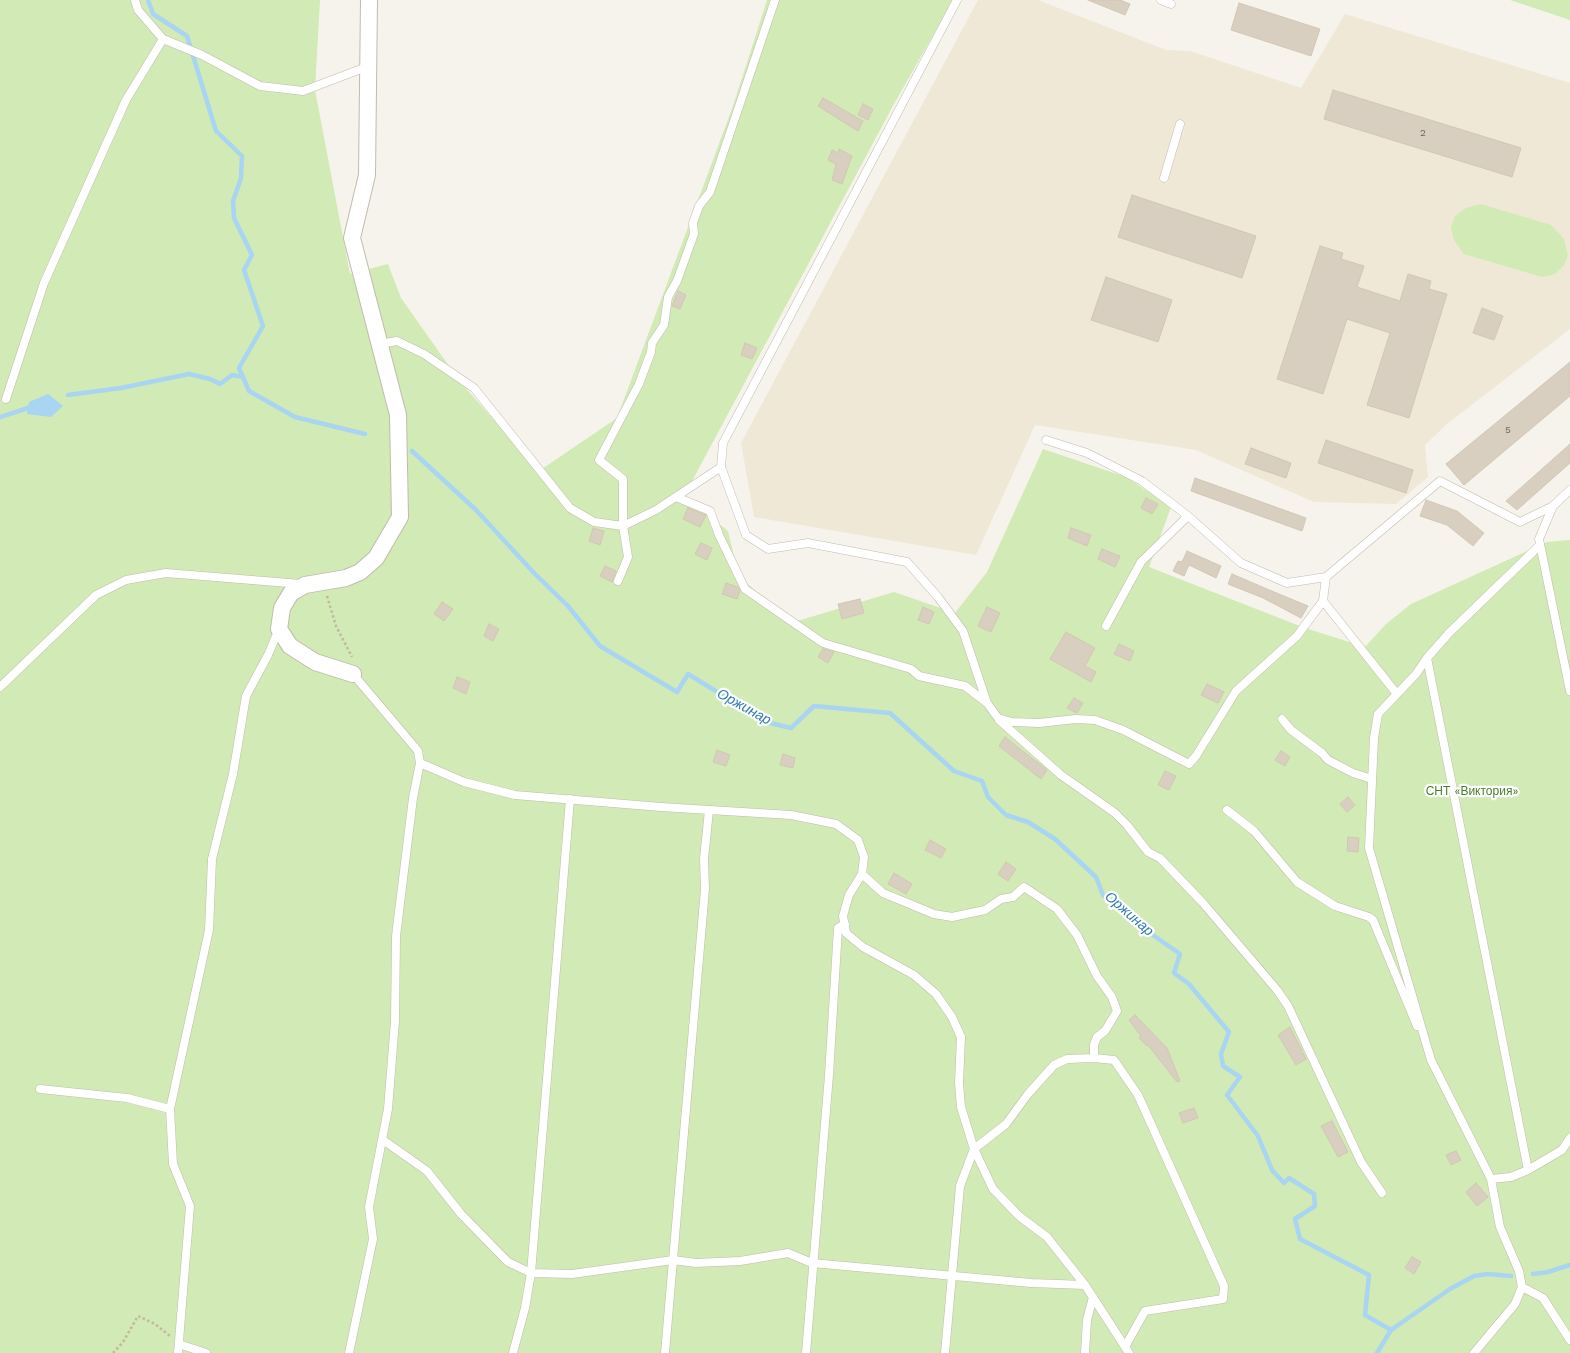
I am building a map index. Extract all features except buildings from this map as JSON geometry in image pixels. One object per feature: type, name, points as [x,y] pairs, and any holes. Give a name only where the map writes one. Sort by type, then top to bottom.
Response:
[{"type":"street","points":[[353,667],[315,662],[290,646],[279,629],[282,608],[291,593],[305,585],[346,578],[360,572],[376,558],[400,517],[400,439],[398,415],[352,238],[367,175],[368,0]]},
{"type":"lane","points":[[135,0],[138,10],[163,39],[202,55],[260,86],[303,91],[369,66]]},
{"type":"lane","points":[[618,582],[628,557],[623,526],[623,479],[599,460],[639,384],[651,352],[652,343],[664,325],[668,297],[677,281],[694,234],[693,223],[699,206],[710,192],[775,0]]},
{"type":"lane","points":[[957,0],[723,442],[721,467],[746,535],[768,549],[808,543],[907,562],[938,597],[963,632],[987,703]]},
{"type":"lane","points":[[1161,0],[1171,4]]},
{"type":"lane","points":[[6,399],[44,283],[126,100],[163,39]]},
{"type":"lane","points":[[1164,178],[1180,124]]},
{"type":"lane","points":[[380,344],[397,341],[424,354],[474,388],[570,508],[594,522],[623,526],[656,510],[721,467]]},
{"type":"lane","points":[[1046,440],[1087,453],[1142,480],[1188,516],[1241,563],[1287,584],[1326,577],[1440,481],[1520,522],[1553,506],[1570,490]]},
{"type":"lane","points":[[676,497],[710,511],[719,535],[745,588],[823,642],[911,669],[918,676],[965,686],[987,703],[998,718],[1061,775],[1115,813],[1148,852],[1160,858],[1203,904],[1277,990],[1288,1006],[1361,1162],[1382,1193]]},
{"type":"lane","points":[[1553,506],[1539,538],[1570,691]]},
{"type":"lane","points":[[1106,626],[1141,562],[1188,516]]},
{"type":"lane","points":[[1431,1060],[1369,848],[1372,779],[1378,714],[1416,674],[1427,658],[1450,633],[1540,546]]},
{"type":"lane","points":[[0,687],[96,595],[126,580],[166,573],[213,575],[305,585]]},
{"type":"lane","points":[[998,718],[1012,722],[1039,723],[1076,719],[1095,720],[1123,730],[1189,764],[1196,756],[1236,691],[1298,636],[1323,601],[1326,577]]},
{"type":"lane","points":[[1323,601],[1397,694]]},
{"type":"lane","points":[[178,1353],[190,1206],[173,1164],[170,1109],[209,930],[212,859],[232,774],[246,696],[268,655],[279,629]]},
{"type":"lane","points":[[1427,658],[1528,1170]]},
{"type":"lane","points":[[349,1353],[373,1239],[369,1207],[383,1140],[395,1020],[396,936],[404,864],[420,764],[418,751],[353,667]]},
{"type":"lane","points":[[1282,719],[1291,730],[1322,753],[1328,760],[1353,773],[1372,779]]},
{"type":"lane","points":[[420,764],[464,782],[515,795],[709,810],[791,814],[836,824],[858,840],[864,857],[862,874],[849,895],[843,916],[846,933],[864,947],[914,975],[936,994],[952,1017],[961,1037],[959,1083],[961,1107],[974,1149],[992,1189],[1019,1216],[1047,1237],[1085,1285],[1128,1349]]},
{"type":"lane","points":[[513,1353],[526,1308],[531,1273],[570,799]]},
{"type":"lane","points":[[665,1353],[705,889],[704,859],[709,810]]},
{"type":"lane","points":[[1228,810],[1254,831],[1297,882],[1334,906],[1373,920],[1431,1060],[1490,1179],[1500,1227],[1519,1271],[1522,1286],[1515,1304],[1474,1353]]},
{"type":"lane","points":[[862,874],[883,893],[934,914],[952,917],[985,910],[1001,899],[1013,897],[1024,887],[1057,909],[1077,935],[1097,976],[1112,997],[1117,1011],[1105,1031],[1097,1037],[1094,1045],[1094,1058]]},
{"type":"lane","points":[[806,1353],[829,1075],[838,928],[844,924]]},
{"type":"lane","points":[[945,1353],[960,1186],[974,1149],[1006,1124],[1028,1094],[1054,1065],[1067,1059],[1094,1058],[1114,1060],[1138,1095],[1224,1286],[1223,1298],[1144,1311],[1128,1349]]},
{"type":"lane","points":[[40,1089],[127,1098],[170,1109]]},
{"type":"lane","points":[[1490,1179],[1511,1177],[1528,1170],[1562,1150],[1570,1138]]},
{"type":"lane","points":[[383,1140],[427,1171],[461,1214],[508,1262],[531,1273],[572,1274],[673,1260],[696,1263],[740,1261],[788,1253],[812,1263],[1031,1283],[1085,1285]]},
{"type":"lane","points":[[1522,1286],[1543,1298],[1570,1340]]},
{"type":"lane","points":[[1085,1353],[1087,1320],[1093,1298]]},
{"type":"lane","points":[[179,1344],[206,1353]]},
{"type":"path","points":[[332,580],[327,597],[336,626],[353,667]]},
{"type":"path","points":[[113,1353],[123,1342],[138,1316],[155,1324],[179,1344]]},
{"type":"shaded area","points":[[978,0],[1038,0],[1166,50],[1190,51],[1301,88],[1345,14],[1570,83],[1570,329],[1447,424],[1425,445],[1428,477],[1396,504],[1314,502],[1196,450],[1035,425],[976,555],[754,517],[741,443]]},
{"type":"green space","name":"СНТ «Виктория»","points":[[0,0],[320,0],[315,90],[350,274],[388,264],[401,298],[461,383],[539,471],[617,418],[733,106],[767,0],[953,0],[894,104],[684,496],[728,531],[739,577],[794,622],[894,592],[955,613],[987,572],[1043,449],[1126,477],[1171,507],[1149,567],[1305,628],[1365,647],[1386,624],[1411,604],[1547,542],[1570,540],[1570,1353],[0,1353]]},
{"type":"green space","points":[[1510,0],[1570,0],[1570,20]]},
{"type":"green space","points":[[1481,204],[1551,225],[1564,239],[1568,256],[1564,265],[1555,274],[1542,277],[1464,254],[1454,240],[1451,227],[1455,216],[1466,208]]},
{"type":"water","points":[[48,394],[63,406],[51,417],[27,414],[29,402]]},
{"type":"waterway","points":[[148,0],[153,14],[187,36],[216,131],[242,156],[241,178],[233,201],[234,218],[252,255],[244,270],[263,326],[239,368],[249,391],[295,417],[365,434]]},
{"type":"waterway","points":[[68,395],[121,388],[189,374],[210,379],[220,384],[232,375],[243,377]]},
{"type":"waterway","points":[[0,417],[28,408]]},
{"type":"waterway","name":"Оржинар","points":[[412,451],[476,510],[535,574],[568,606],[600,646],[677,692],[688,674],[766,722],[791,728],[814,706],[890,713],[954,771],[982,781],[988,797],[1006,815],[1028,822],[1055,839],[1096,877],[1103,895],[1140,926],[1180,954],[1174,973],[1189,984],[1229,1032],[1221,1054],[1223,1066],[1240,1077],[1227,1095],[1258,1136],[1272,1170],[1284,1183],[1289,1178],[1314,1194],[1315,1206],[1295,1219],[1300,1239],[1369,1275],[1365,1315],[1391,1330],[1377,1353]]},
{"type":"waterway","points":[[1533,1274],[1548,1272],[1570,1265]]},
{"type":"waterway","points":[[1391,1330],[1450,1289],[1474,1276],[1488,1274],[1511,1276]]}]
